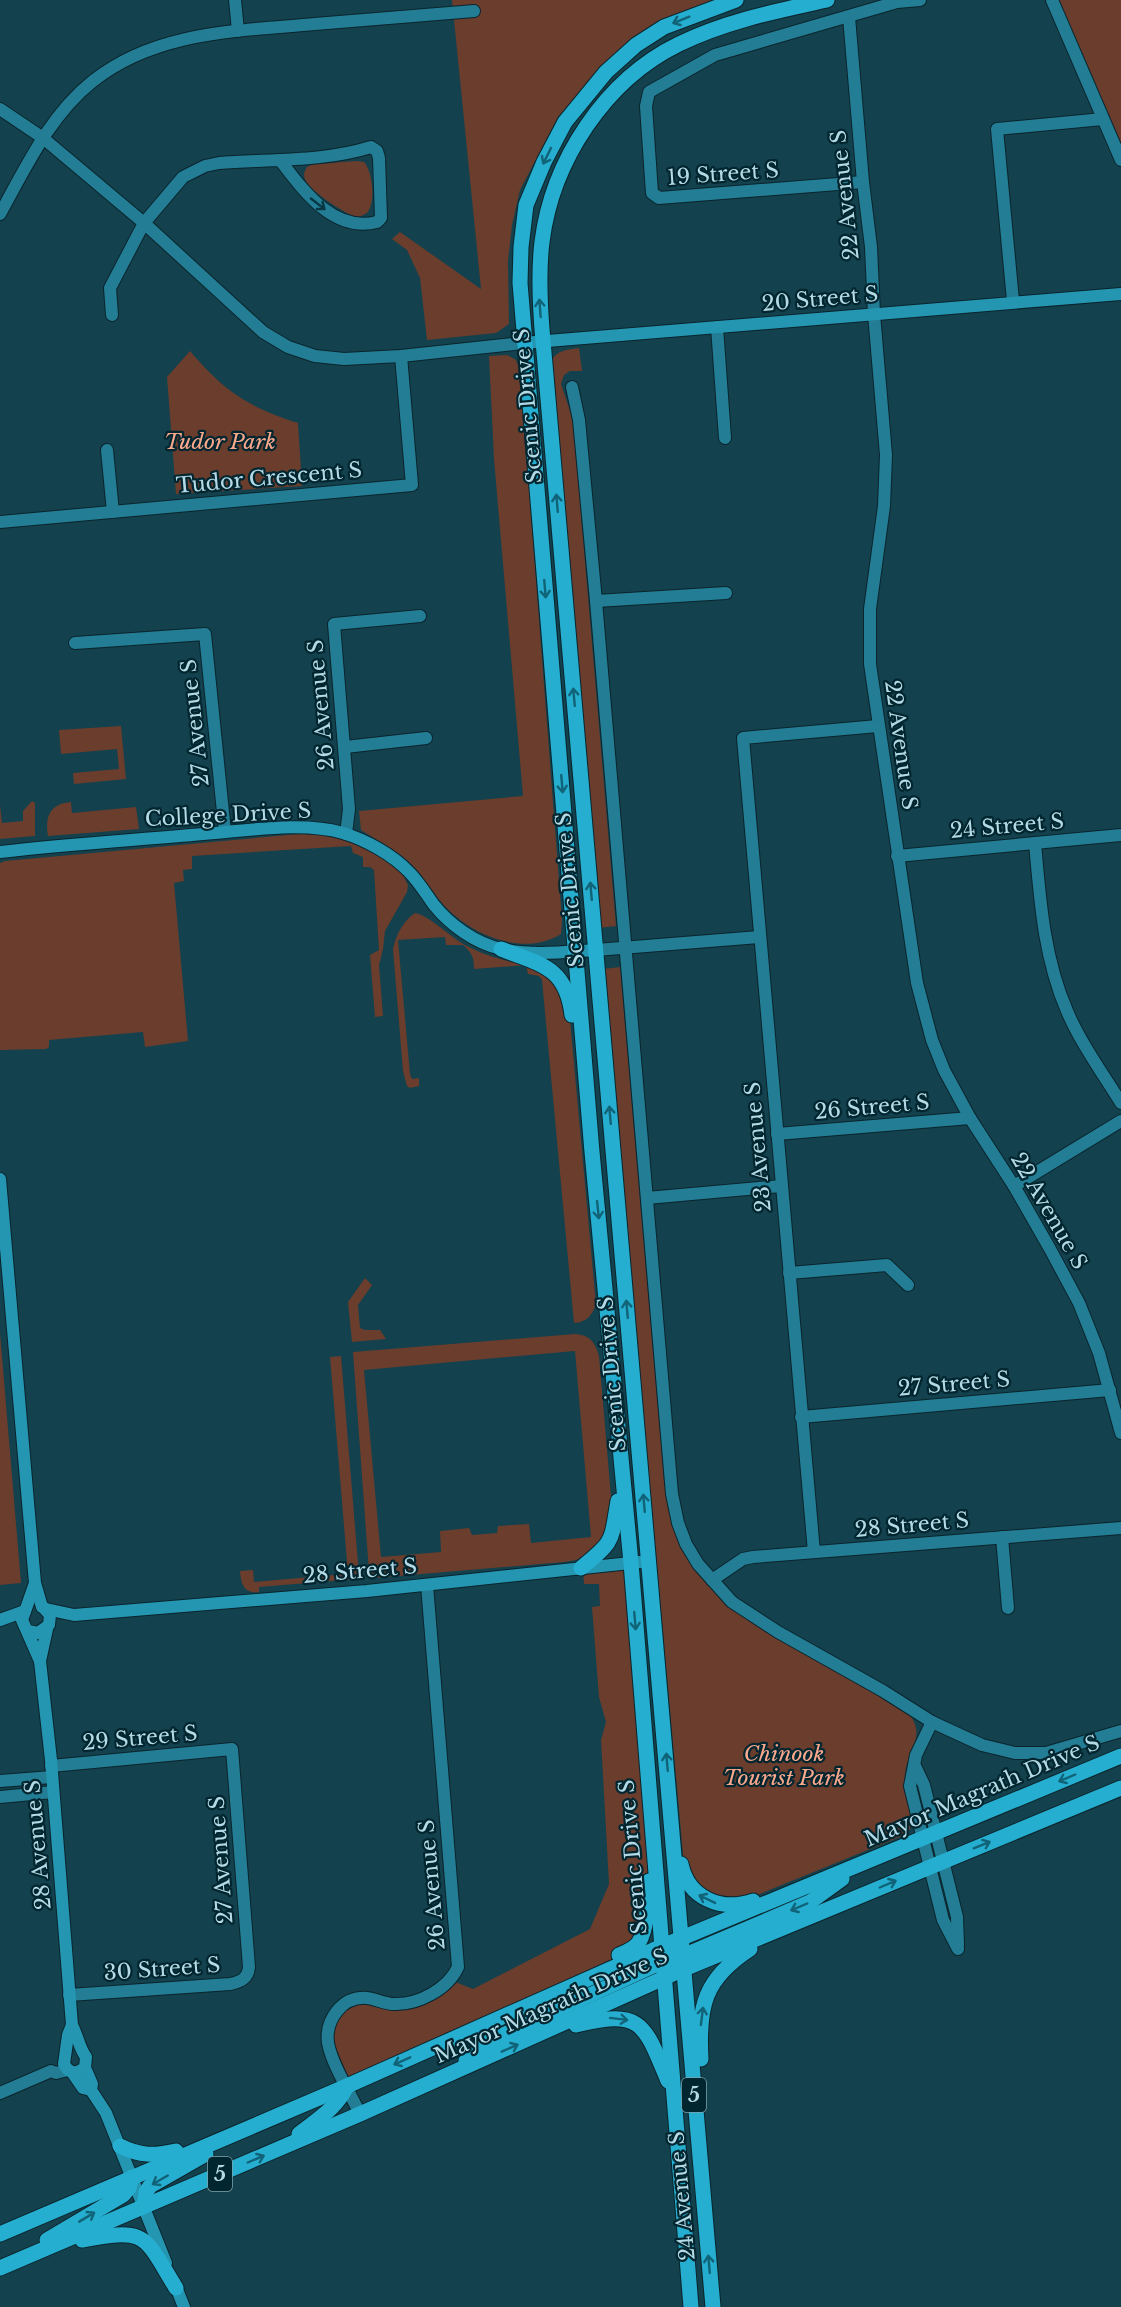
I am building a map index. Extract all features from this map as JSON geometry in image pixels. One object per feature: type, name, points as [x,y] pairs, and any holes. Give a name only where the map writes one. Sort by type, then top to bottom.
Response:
[{"type":"main road","name":"Scenic Drive S","points":[[662,1953],[631,1563],[592,1152],[523,343],[521,247],[526,205],[544,162],[564,122],[606,72],[636,45],[664,27],[736,0]]},
{"type":"main road","name":"Scenic Drive S","points":[[682,1938],[539,275],[546,215],[564,165],[582,132],[611,96],[656,57],[678,44],[736,21],[824,0]]},
{"type":"main road","points":[[501,949],[552,970],[566,987],[570,997],[592,1152]]},
{"type":"main road","points":[[581,1568],[600,1553],[613,1535],[622,1474]]},
{"type":"main road","name":"Mayor Magrath Drive S","points":[[682,1938],[1121,1756]]},
{"type":"main road","points":[[532,2003],[634,1947],[640,1941],[649,1889],[647,1773]]},
{"type":"main road","name":"Mayor Magrath Drive S","points":[[684,1962],[847,1902],[1121,1788]]},
{"type":"main road","points":[[672,1820],[683,1872],[688,1884],[696,1893],[722,1905],[735,1906],[748,1903],[817,1878],[843,1872]]},
{"type":"main road","points":[[664,1978],[670,1967],[810,1902],[865,1863]]},
{"type":"main road","points":[[705,2221],[705,2137],[700,2030],[702,2008],[710,1987],[719,1974],[734,1960],[753,1947],[847,1902]]},
{"type":"main road","points":[[449,2074],[490,2041],[662,1953],[677,1949],[682,1938]]},
{"type":"main road","name":"24 Avenue S","points":[[682,1938],[713,2307]]},
{"type":"main road","name":"Mayor Magrath Drive S","points":[[0,2234],[347,2086],[532,2003],[662,1953]]},
{"type":"main road","name":"24 Avenue S","points":[[662,1953],[691,2307]]},
{"type":"main road","name":"Mayor Magrath Drive S","points":[[0,2268],[360,2114],[664,1978]]},
{"type":"main road","points":[[541,2033],[606,2018],[622,2018],[637,2023],[648,2034],[674,2095]]},
{"type":"main road","points":[[279,2149],[332,2108],[341,2098],[347,2086]]},
{"type":"main road","points":[[144,2206],[146,2192],[150,2186],[266,2120]]},
{"type":"main road","points":[[120,2146],[142,2155],[156,2155],[220,2140]]},
{"type":"main road","points":[[0,2268],[123,2195],[129,2188],[132,2176]]},
{"type":"main road","points":[[55,2245],[103,2236],[136,2235],[153,2250],[176,2288]]},
{"type":"street","points":[[235,0],[238,31]]},
{"type":"street","points":[[849,17],[897,2],[920,0]]},
{"type":"street","points":[[1052,0],[1121,160]]},
{"type":"street","points":[[0,214],[43,138],[79,94],[93,81],[121,63],[162,44],[198,36],[238,31],[474,11]]},
{"type":"street","name":"19 Street S","points":[[849,17],[715,55],[649,92],[646,105],[652,193],[659,198],[863,183]]},
{"type":"street","name":"22 Avenue S","points":[[849,17],[863,183],[871,247],[874,314],[886,455],[884,506],[870,609],[870,664],[917,983],[923,1009],[945,1070],[970,1118],[1014,1186],[1079,1303],[1099,1353],[1121,1433]]},
{"type":"street","points":[[0,109],[43,138],[144,223],[263,332],[288,347],[315,356],[344,359],[401,356],[523,343]]},
{"type":"street","points":[[1014,302],[997,129],[1103,119]]},
{"type":"street","points":[[112,315],[110,288],[144,223],[176,184],[192,172],[219,163],[328,156],[352,153],[371,147],[375,148],[379,158],[381,218],[377,222],[361,224],[330,214],[308,196],[280,160]]},
{"type":"street","name":"20 Street S","points":[[523,343],[1121,294]]},
{"type":"street","points":[[717,327],[725,438]]},
{"type":"street","name":"Tudor Crescent S","points":[[0,522],[412,485],[401,356]]},
{"type":"street","points":[[572,387],[579,420],[596,601],[672,1494],[678,1523],[686,1544],[698,1564],[712,1580]]},
{"type":"street","points":[[107,450],[113,512]]},
{"type":"street","points":[[596,601],[726,593]]},
{"type":"street","name":"26 Avenue S","points":[[346,834],[349,809],[334,624],[420,616]]},
{"type":"street","name":"27 Avenue S","points":[[75,643],[206,634],[225,832]]},
{"type":"street","name":"23 Avenue S","points":[[814,1552],[743,738],[878,726]]},
{"type":"street","points":[[345,747],[426,738]]},
{"type":"street","name":"College Drive S","points":[[0,852],[307,827],[346,834],[387,855],[409,872],[437,909],[456,927],[485,944],[501,949],[542,953],[596,950]]},
{"type":"street","name":"24 Street S","points":[[897,856],[1121,835]]},
{"type":"street","points":[[1035,843],[1040,905],[1050,962],[1068,1013],[1121,1104]]},
{"type":"street","points":[[596,950],[759,938]]},
{"type":"street","name":"26 Street S","points":[[777,1134],[970,1118]]},
{"type":"street","points":[[1014,1186],[1121,1120]]},
{"type":"street","points":[[0,1179],[35,1583],[44,1608],[50,1615],[40,1661]]},
{"type":"street","points":[[647,1198],[781,1186]]},
{"type":"street","points":[[789,1273],[887,1265],[908,1286]]},
{"type":"street","name":"27 Street S","points":[[801,1417],[1110,1390]]},
{"type":"street","name":"28 Street S","points":[[712,1580],[743,1558],[1121,1528]]},
{"type":"street","points":[[1002,1538],[1008,1608]]},
{"type":"street","name":"28 Street S","points":[[74,1615],[427,1585],[649,1561]]},
{"type":"street","name":"Mayor Magrath Drive S","points":[[712,1580],[732,1602],[778,1632],[883,1691],[932,1722],[982,1745],[1014,1753],[1046,1754],[1121,1731]]},
{"type":"street","points":[[35,1583],[22,1620],[40,1661]]},
{"type":"street","name":"26 Avenue S","points":[[360,2114],[328,2044],[330,2022],[333,2016],[352,2000],[366,1998],[393,2004],[405,2004],[438,1990],[453,1977],[458,1967],[427,1585]]},
{"type":"street","points":[[0,1621],[36,1605],[74,1615]]},
{"type":"street","points":[[0,1621],[38,1633],[74,1615]]},
{"type":"street","name":"28 Avenue S","points":[[40,1661],[52,1772],[72,2025],[81,2051],[86,2057],[85,2068],[92,2084],[91,2090],[106,2113],[184,2307]]},
{"type":"street","points":[[932,1722],[916,1755],[915,1766],[924,1785],[929,1836],[936,1864],[943,1920],[958,1949],[957,1917],[936,1864]]},
{"type":"street","name":"27 Avenue S","points":[[232,1749],[249,1967]]},
{"type":"street","name":"29 Street S","points":[[0,1781],[52,1772],[232,1749]]},
{"type":"street","points":[[0,1797],[53,1792]]},
{"type":"street","name":"30 Street S","points":[[69,1995],[230,1984],[240,1982],[246,1977],[249,1967]]},
{"type":"street","name":"28 Avenue S","points":[[72,2025],[68,2035],[68,2064],[83,2088],[91,2090]]},
{"type":"street","points":[[68,2064],[74,2050],[81,2051]]},
{"type":"street","points":[[0,2093],[51,2071],[52,2066],[68,2064],[79,2072],[85,2068]]},
{"type":"green space","points":[[452,0],[712,0],[645,30],[612,57],[558,117],[520,190],[512,225],[508,261],[509,324],[496,333],[427,340],[420,278],[407,250],[392,239],[400,232],[481,289]]},
{"type":"green space","points":[[1059,0],[1121,0],[1121,143]]},
{"type":"green space","points":[[364,162],[370,173],[372,202],[367,213],[357,218],[335,206],[311,188],[306,182],[304,172],[313,164]]},
{"type":"green space","points":[[579,348],[582,371],[570,371],[564,375],[561,384],[573,420],[616,926],[599,928],[551,361],[566,350]]},
{"type":"green space","name":"Tudor Park","points":[[190,351],[214,377],[238,396],[265,411],[298,423],[302,486],[176,494],[167,377]]},
{"type":"green space","points":[[507,355],[516,360],[520,371],[562,920],[561,934],[546,941],[530,944],[513,943],[481,933],[453,914],[407,861],[361,830],[359,811],[523,796],[494,459],[489,356]]},
{"type":"green space","points":[[121,726],[126,779],[74,784],[73,773],[119,769],[117,749],[61,754],[59,730]]},
{"type":"green space","points":[[32,801],[35,803],[35,836],[0,839],[0,805],[2,823],[23,821],[23,811]]},
{"type":"green space","points":[[71,802],[72,813],[136,807],[139,829],[48,836],[47,823],[50,813],[58,805]]},
{"type":"green space","points":[[320,832],[354,842],[389,862],[403,875],[408,885],[407,892],[385,931],[379,965],[383,1016],[375,1017],[370,955],[379,950],[374,870],[370,867],[363,867],[363,857],[353,853],[351,846],[192,856],[192,869],[183,870],[184,881],[174,883],[188,1041],[145,1047],[143,1032],[49,1040],[49,1047],[46,1049],[0,1050],[0,863]]},
{"type":"green space","points":[[415,913],[426,917],[475,950],[524,965],[474,969],[473,958],[469,950],[463,945],[446,945],[445,937],[398,940],[410,1074],[412,1079],[419,1078],[419,1086],[410,1088],[407,1086],[403,1071],[393,949],[401,929]]},
{"type":"green space","points":[[526,966],[546,971],[569,1009],[596,1305],[588,1318],[574,1323],[542,980],[539,976],[528,974]]},
{"type":"green space","name":"Chinook Tourist Park","points":[[620,967],[664,1480],[671,1519],[677,1535],[692,1564],[730,1606],[898,1707],[912,1718],[916,1728],[916,1739],[905,1774],[913,1816],[913,1822],[907,1834],[745,1900],[709,1896],[684,1865],[603,969]]},
{"type":"green space","points":[[365,1278],[372,1285],[358,1305],[360,1328],[380,1330],[386,1339],[352,1342],[348,1302]]},
{"type":"green space","points":[[0,1333],[21,1583],[0,1585]]},
{"type":"green space","points":[[575,1334],[591,1340],[599,1356],[613,1520],[595,1551],[576,1560],[564,1562],[375,1578],[369,1572],[353,1352]],"holes":[[[575,1351],[591,1537],[531,1543],[529,1524],[498,1526],[497,1533],[472,1535],[469,1528],[440,1531],[441,1552],[381,1557],[364,1370]]]},
{"type":"green space","points":[[341,1356],[359,1575],[356,1579],[259,1587],[259,1592],[247,1590],[242,1584],[240,1571],[253,1570],[254,1582],[345,1574],[347,1562],[330,1357]]},
{"type":"green space","points":[[631,1563],[649,1875],[634,1947],[532,2003],[347,2086],[333,2059],[333,2016],[352,2000],[393,2004],[453,1981],[473,1989],[590,1929],[609,1884],[601,1740],[606,1722],[599,1697],[592,1607],[600,1606],[599,1584],[584,1584],[583,1568]]}]
